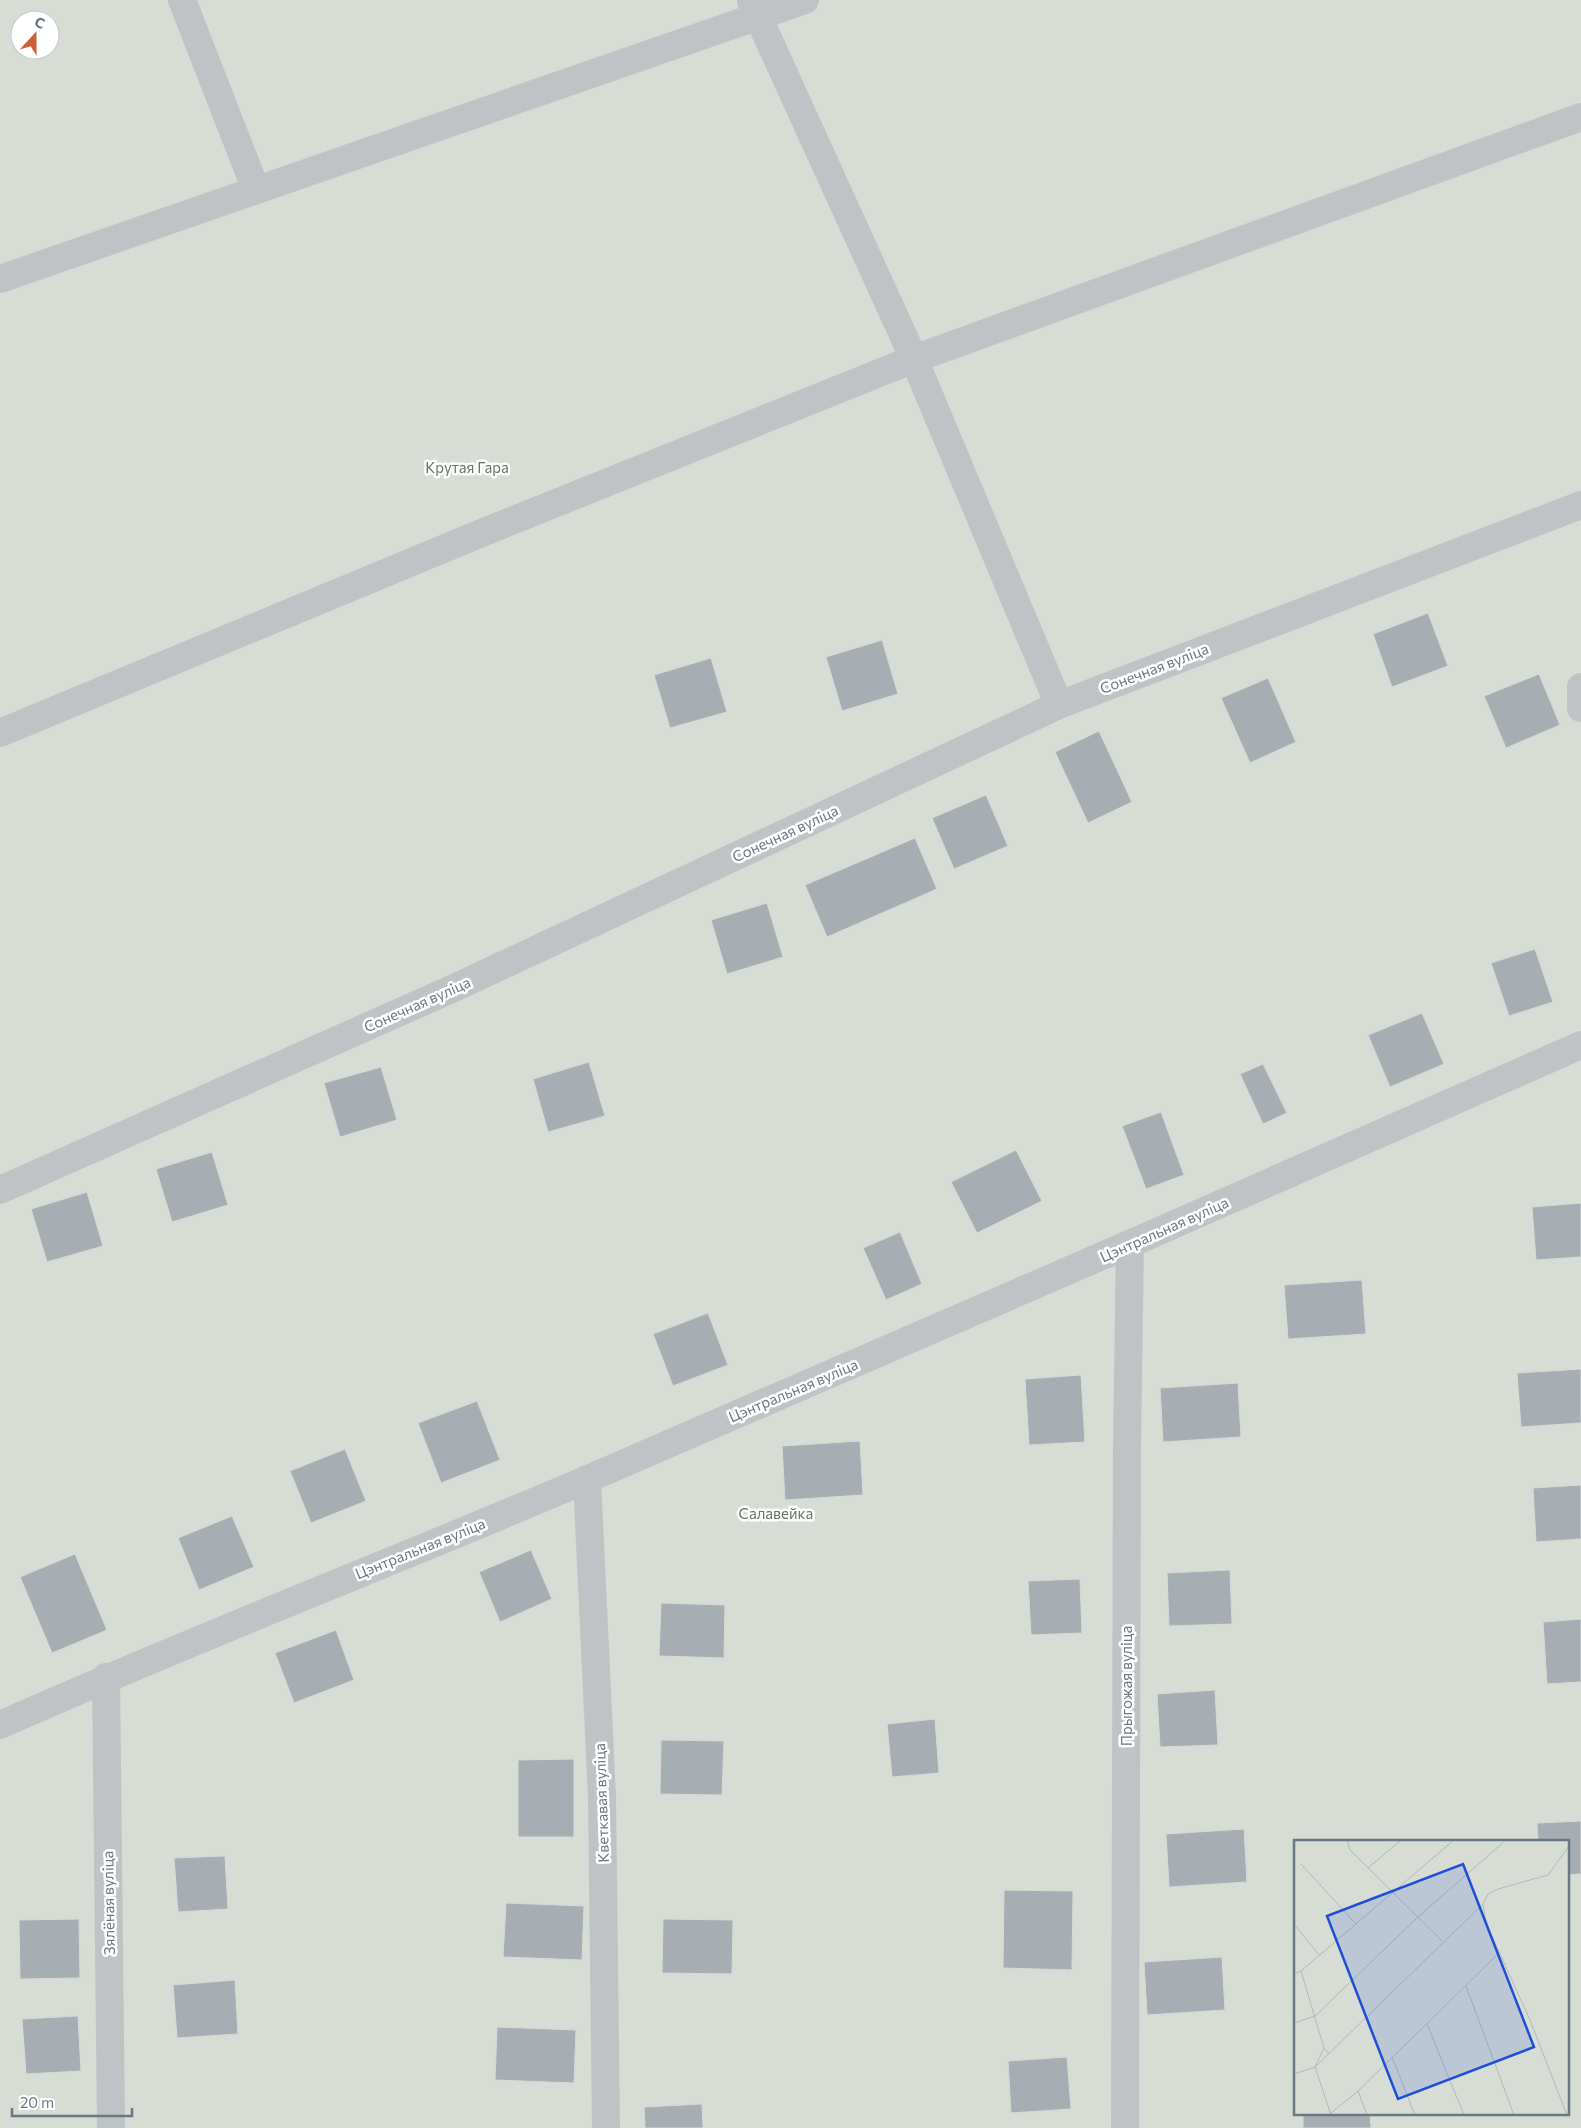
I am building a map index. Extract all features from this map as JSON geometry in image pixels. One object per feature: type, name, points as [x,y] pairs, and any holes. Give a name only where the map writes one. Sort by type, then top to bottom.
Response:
[{"type":"street","points":[[182,0],[256,190]]},
{"type":"street","points":[[0,279],[256,190],[754,8],[805,0]]},
{"type":"street","points":[[754,8],[914,359],[1059,705]]},
{"type":"street","points":[[0,733],[475,536],[914,359],[1581,117]]},
{"type":"street","name":"Сонечная вуліца","points":[[0,1190],[454,988],[1059,705],[1581,505]]},
{"type":"street","points":[[1581,687],[1581,708]]},
{"type":"street","name":"Цэнтральная вуліца","points":[[0,1725],[106,1678],[587,1479],[1130,1244],[1581,1045]]},
{"type":"street","name":"Прыгожая вуліца","points":[[1125,2128],[1126,1446],[1130,1244]]},
{"type":"street","name":"Кветкавая вуліца","points":[[587,1479],[602,1797],[606,2128]]},
{"type":"street","name":"Зялёная вуліца","points":[[106,1678],[111,2128]]},
{"type":"green space","points":[[0,0],[1581,0],[1581,2128],[0,2128],[0,1180],[1317,609],[0,1179]]},
{"type":"building","points":[[1428,613],[1448,666],[1392,687],[1373,634]]},
{"type":"building","points":[[882,640],[898,694],[842,711],[826,657]]},
{"type":"building","points":[[711,658],[727,712],[670,728],[654,675]]},
{"type":"building","points":[[1539,674],[1560,725],[1506,748],[1484,696]]},
{"type":"building","points":[[1268,678],[1296,742],[1250,763],[1221,698]]},
{"type":"building","points":[[1099,731],[1132,802],[1088,823],[1055,752]]},
{"type":"building","points":[[986,795],[1008,846],[954,869],[932,818]]},
{"type":"building","points":[[915,838],[937,889],[827,937],[805,885]]},
{"type":"building","points":[[767,903],[783,957],[727,974],[711,920]]},
{"type":"building","points":[[1535,949],[1553,1002],[1509,1016],[1491,963]]},
{"type":"building","points":[[1422,1013],[1444,1064],[1390,1087],[1368,1035]]},
{"type":"building","points":[[589,1062],[605,1116],[548,1132],[533,1079]]},
{"type":"building","points":[[1263,1064],[1287,1113],[1263,1124],[1240,1074]]},
{"type":"building","points":[[381,1067],[397,1120],[340,1137],[324,1083]]},
{"type":"building","points":[[1161,1112],[1184,1175],[1146,1189],[1122,1126]]},
{"type":"building","points":[[1016,1150],[1042,1201],[977,1233],[951,1182]]},
{"type":"building","points":[[212,1152],[228,1205],[172,1222],[156,1169]]},
{"type":"building","points":[[87,1192],[103,1246],[47,1262],[31,1209]]},
{"type":"building","points":[[1581,1203],[1581,1257],[1536,1260],[1532,1207]]},
{"type":"building","points":[[900,1232],[922,1284],[886,1300],[863,1248]]},
{"type":"building","points":[[1362,1280],[1366,1334],[1288,1339],[1284,1285]]},
{"type":"building","points":[[708,1313],[728,1365],[673,1386],[653,1334]]},
{"type":"building","points":[[1581,1369],[1581,1423],[1521,1427],[1517,1373]]},
{"type":"building","points":[[1081,1375],[1085,1442],[1029,1445],[1025,1379]]},
{"type":"building","points":[[1238,1383],[1241,1437],[1163,1442],[1160,1388]]},
{"type":"building","points":[[477,1401],[500,1460],[441,1483],[418,1423]]},
{"type":"building","points":[[860,1441],[863,1495],[785,1500],[782,1446]]},
{"type":"building","points":[[345,1449],[366,1501],[311,1523],[290,1471]]},
{"type":"building","points":[[1581,1485],[1581,1539],[1536,1542],[1533,1488]]},
{"type":"building","points":[[232,1516],[254,1567],[199,1590],[178,1538]]},
{"type":"building","points":[[531,1550],[552,1599],[500,1622],[479,1572]]},
{"type":"building","points":[[75,1554],[107,1630],[52,1653],[20,1577]]},
{"type":"building","points":[[1230,1570],[1232,1624],[1169,1626],[1167,1573]]},
{"type":"building","points":[[1080,1579],[1082,1633],[1031,1635],[1028,1581]]},
{"type":"building","points":[[661,1603],[725,1605],[724,1658],[659,1656]]},
{"type":"building","points":[[1581,1619],[1581,1682],[1547,1684],[1543,1622]]},
{"type":"building","points":[[336,1630],[354,1680],[294,1703],[275,1653]]},
{"type":"building","points":[[1215,1690],[1218,1745],[1160,1747],[1157,1694]]},
{"type":"building","points":[[935,1719],[939,1773],[892,1777],[887,1724]]},
{"type":"building","points":[[661,1740],[724,1741],[722,1795],[660,1794]]},
{"type":"building","points":[[574,1759],[574,1837],[518,1837],[518,1760]]},
{"type":"building","points":[[1581,1821],[1581,1874],[1568,1875],[1568,1840],[1538,1840],[1537,1823]]},
{"type":"building","points":[[1244,1829],[1247,1882],[1169,1887],[1166,1834]]},
{"type":"building","points":[[225,1856],[228,1909],[178,1912],[174,1858]]},
{"type":"building","points":[[1004,1890],[1073,1891],[1072,1970],[1003,1968]]},
{"type":"building","points":[[506,1903],[584,1906],[582,1960],[503,1957]]},
{"type":"building","points":[[79,1919],[80,1978],[20,1979],[19,1920]]},
{"type":"building","points":[[663,1919],[733,1920],[732,1974],[662,1973]]},
{"type":"building","points":[[1222,1957],[1225,2010],[1147,2015],[1144,1962]]},
{"type":"building","points":[[235,1980],[238,2034],[177,2038],[173,1985]]},
{"type":"building","points":[[78,2016],[81,2071],[26,2074],[22,2019]]},
{"type":"building","points":[[497,2027],[576,2030],[574,2083],[495,2080]]},
{"type":"building","points":[[1067,2057],[1071,2109],[1011,2113],[1008,2061]]},
{"type":"building","points":[[702,2104],[703,2128],[645,2128],[644,2107]]},
{"type":"building","points":[[1303,2116],[1370,2116],[1371,2128],[1303,2128]]},
{"type":"park label","name":"Крутая Гара","points":[[467,467]]},
{"type":"park label","name":"Салавейка","points":[[776,1513]]}]
